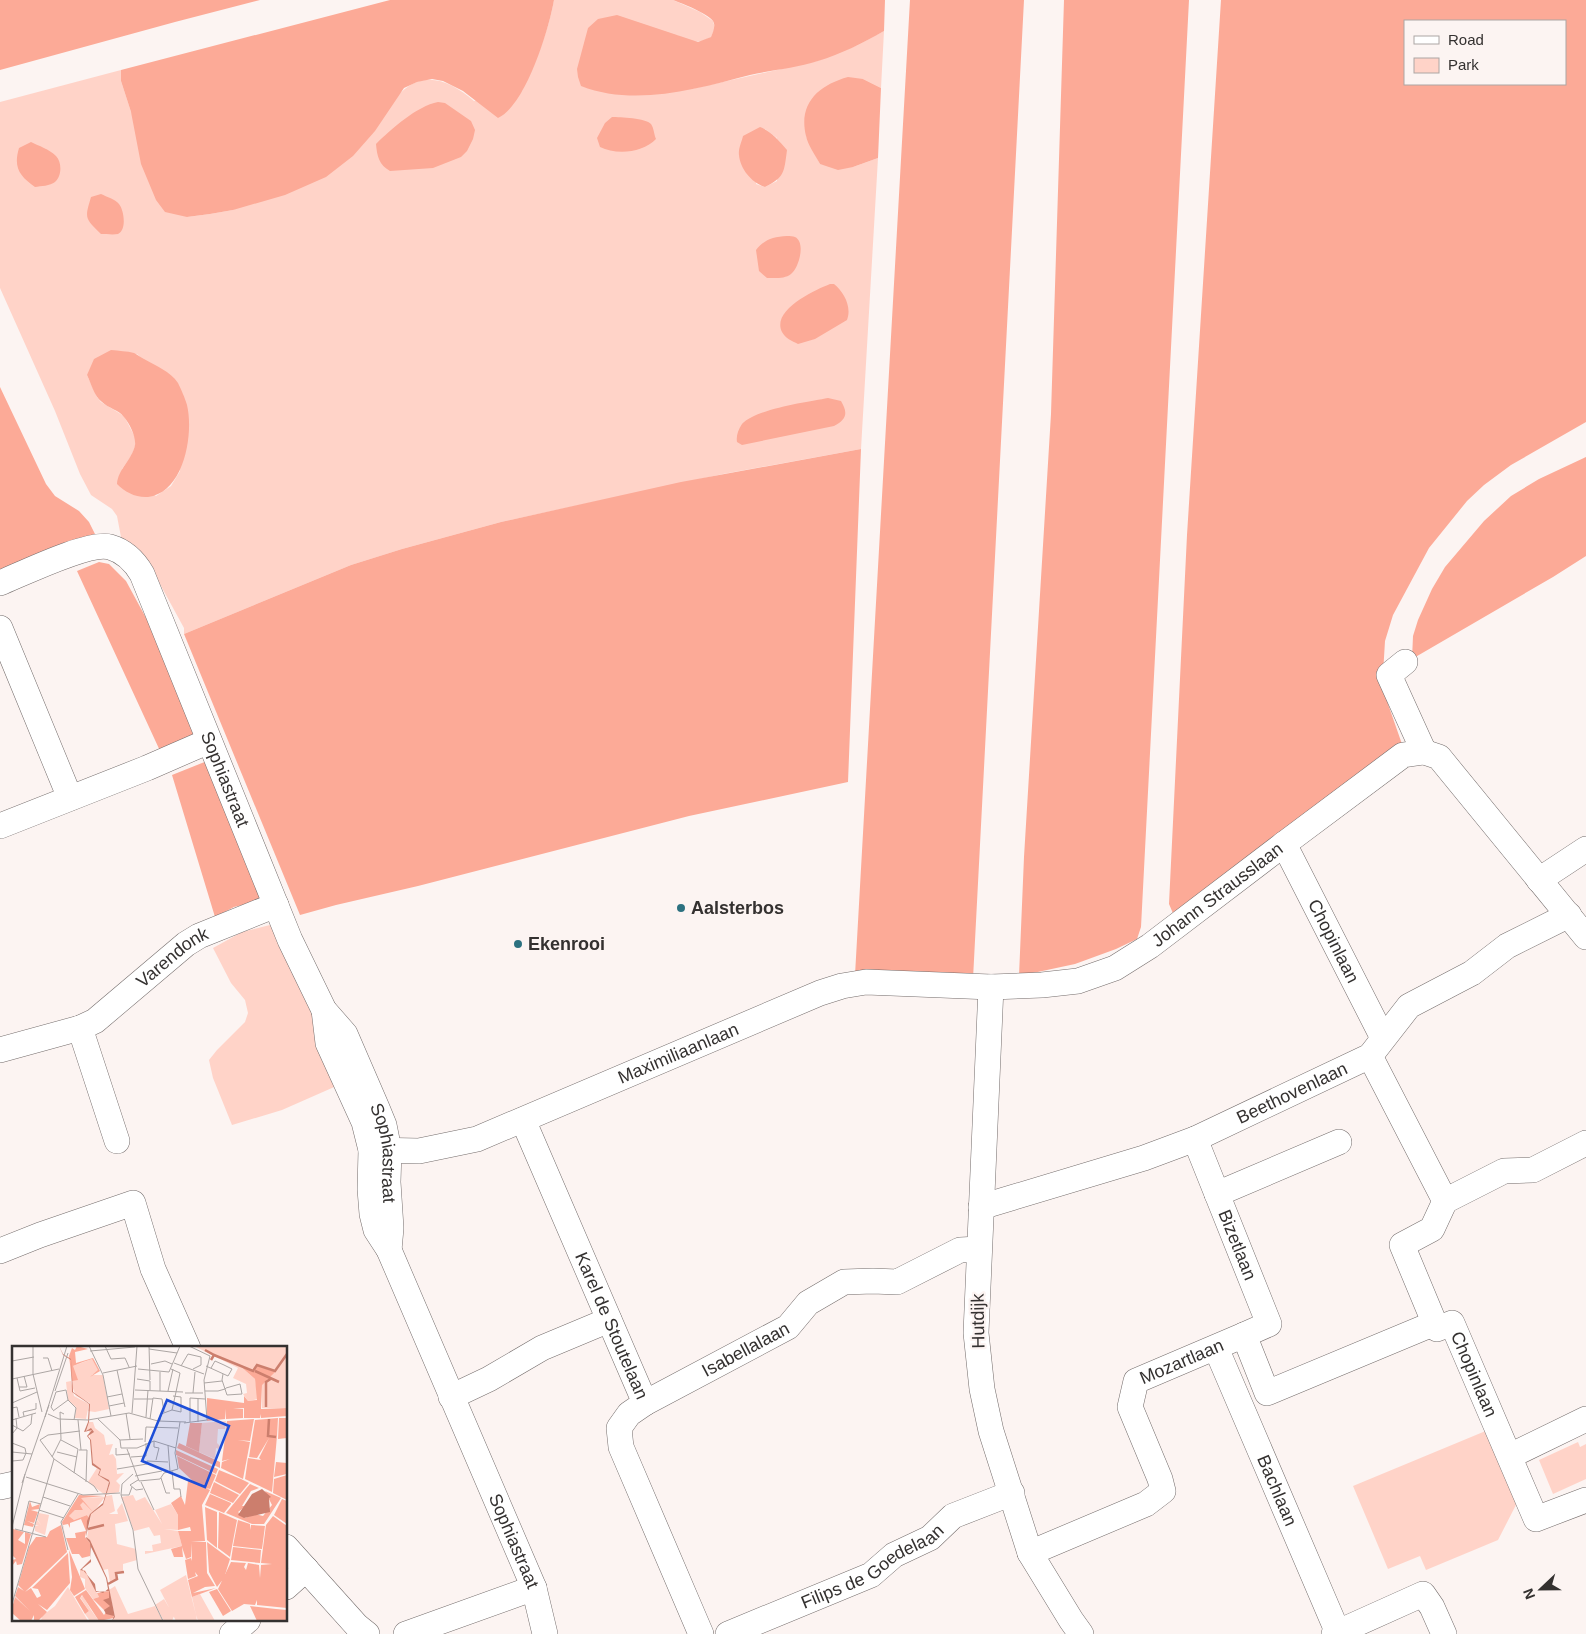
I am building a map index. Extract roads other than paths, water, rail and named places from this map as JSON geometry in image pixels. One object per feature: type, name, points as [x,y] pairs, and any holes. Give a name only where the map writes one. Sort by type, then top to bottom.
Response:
[{"type":"street","name":"Sophiastraat","points":[[0,583],[96,546],[109,547],[121,552],[136,564],[142,574],[290,940],[324,1010],[345,1034],[378,1108],[384,1125],[380,1150],[388,1182],[391,1228],[389,1250],[534,1588],[545,1634]]},
{"type":"street","points":[[0,628],[70,798]]},
{"type":"street","points":[[1405,662],[1389,675],[1424,752],[1439,757],[1586,937]]},
{"type":"street","points":[[0,826],[209,741]]},
{"type":"street","name":"Johann Strausslaan","points":[[991,987],[1042,985],[1078,981],[1115,968],[1150,946],[1404,755],[1424,752]]},
{"type":"street","name":"Chopinlaan","points":[[1284,844],[1445,1201],[1432,1229],[1402,1245],[1437,1329],[1452,1323],[1536,1519],[1586,1500]]},
{"type":"street","points":[[1539,880],[1586,849]]},
{"type":"street","name":"Varendonk","points":[[0,1050],[80,1028],[95,1021],[198,936],[276,905]]},
{"type":"street","name":"Beethovenlaan","points":[[981,1207],[1144,1158],[1195,1139],[1376,1047],[1409,1006],[1472,973],[1507,946],[1569,915]]},
{"type":"street","name":"Maximiliaanlaan","points":[[380,1150],[419,1151],[477,1139],[810,997],[842,986],[866,982],[991,987]]},
{"type":"street","name":"Hutdijk","points":[[991,987],[978,1249],[976,1333],[982,1389],[991,1431],[1030,1553],[1070,1620],[1082,1634]]},
{"type":"street","points":[[80,1028],[117,1141]]},
{"type":"street","name":"Karel de Stoutelaan","points":[[523,1120],[645,1403],[629,1414],[619,1428],[621,1447],[701,1634]]},
{"type":"street","name":"Bizetlaan","points":[[1195,1139],[1268,1324],[1244,1335]]},
{"type":"street","points":[[1217,1194],[1339,1142]]},
{"type":"street","points":[[1445,1201],[1504,1171],[1533,1170],[1586,1143]]},
{"type":"street","points":[[0,1251],[133,1203],[153,1269],[187,1346]]},
{"type":"street","name":"Isabellalaan","points":[[645,1403],[788,1327],[808,1303],[844,1282],[897,1282],[960,1250],[978,1249]]},
{"type":"street","points":[[451,1397],[489,1379],[542,1348],[609,1320]]},
{"type":"street","name":"Mozartlaan","points":[[1030,1553],[1146,1504],[1163,1492],[1160,1479],[1130,1407],[1136,1381],[1244,1335],[1267,1393],[1435,1323]]},
{"type":"street","name":"Bachlaan","points":[[1216,1348],[1336,1633]]},
{"type":"street","points":[[1510,1456],[1586,1419]]},
{"type":"street","name":"Filips de Goedelaan","points":[[728,1634],[872,1575],[894,1555],[930,1538],[953,1516],[1012,1493]]},
{"type":"street","points":[[288,1549],[357,1626],[367,1634]]},
{"type":"street","points":[[288,1585],[306,1569]]},
{"type":"street","points":[[406,1634],[534,1588]]},
{"type":"street","points":[[1336,1633],[1423,1594],[1432,1607],[1444,1634]]},
{"type":"street","points":[[232,1634],[246,1622]]},
{"type":"place","name":"Aalsterbos","points":[[681,908]]},
{"type":"place","name":"Ekenrooi","points":[[518,944]]}]
